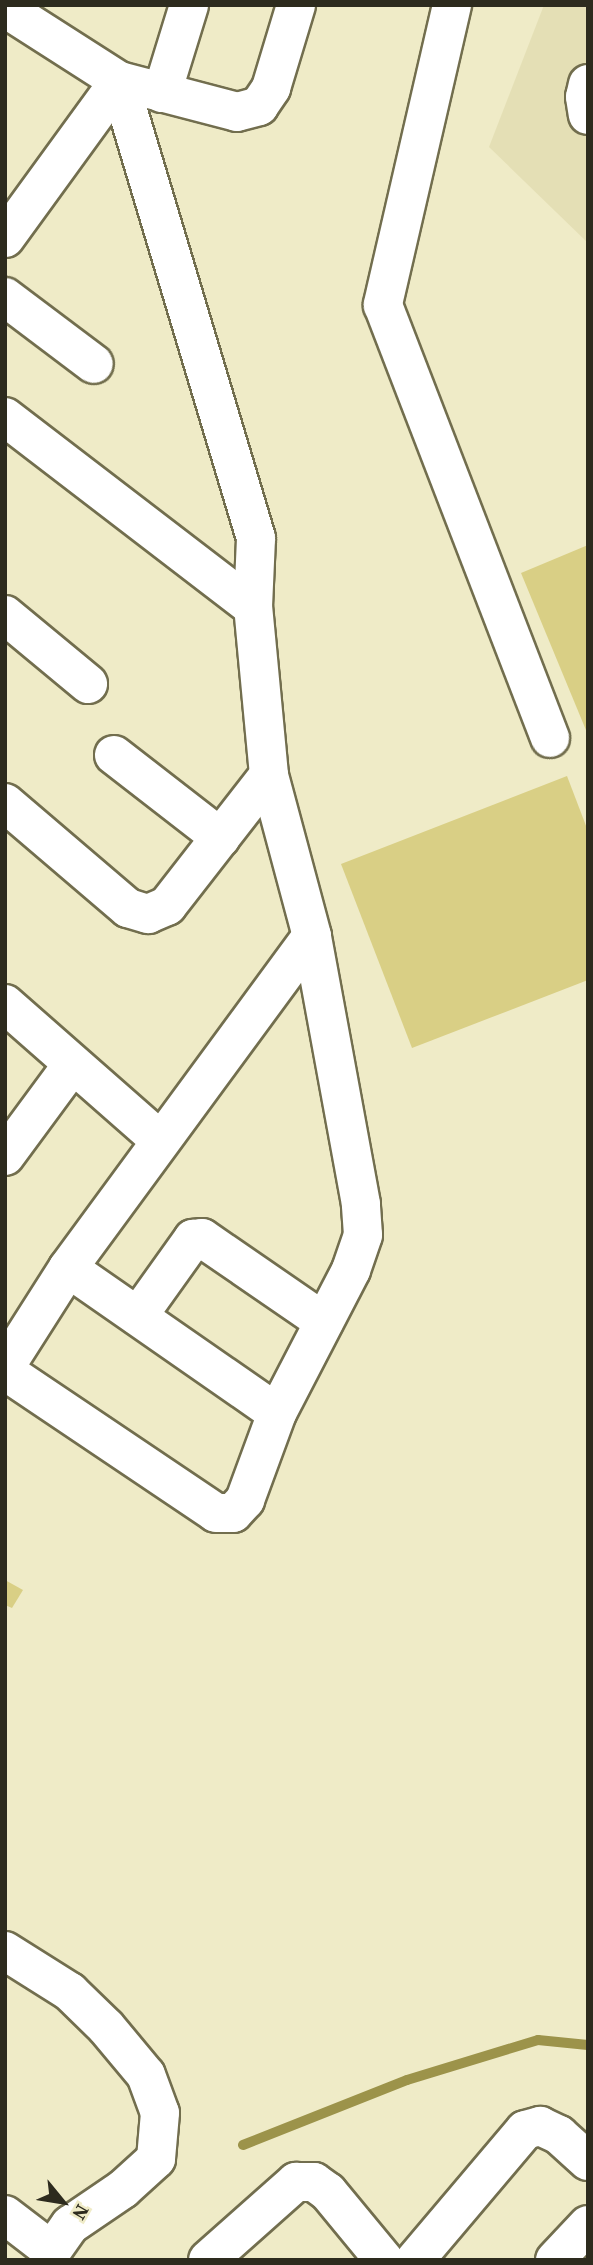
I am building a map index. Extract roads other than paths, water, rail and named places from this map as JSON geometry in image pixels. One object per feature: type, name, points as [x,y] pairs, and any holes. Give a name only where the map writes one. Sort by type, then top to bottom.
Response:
[{"type":"street","points":[[162,93],[190,5]]},
{"type":"street","points":[[5,8],[119,81],[237,112],[258,106],[271,88],[296,5]]},
{"type":"street","points":[[452,5],[383,305],[550,738]]},
{"type":"street","points":[[5,238],[119,81]]},
{"type":"street","points":[[119,81],[256,538],[253,607],[269,775],[312,936],[361,1204],[363,1235],[351,1270],[277,1413],[245,1500],[233,1513],[216,1513],[5,1369],[68,1268],[312,936]]},
{"type":"street","points":[[588,84],[585,97],[588,115]]},
{"type":"street","points":[[5,297],[93,364]]},
{"type":"street","points":[[5,417],[253,607]]},
{"type":"street","points":[[5,615],[88,684]]},
{"type":"street","points":[[114,755],[221,838]]},
{"type":"street","points":[[5,803],[128,908],[148,914],[167,906],[269,775]]},
{"type":"street","points":[[5,1004],[160,1140]]},
{"type":"street","points":[[5,1156],[72,1065]]},
{"type":"street","points":[[138,1316],[193,1239],[202,1238],[324,1322]]},
{"type":"street","points":[[68,1268],[277,1413]]},
{"type":"street","points":[[5,1951],[70,1992],[106,2027],[146,2075],[160,2113],[156,2159],[122,2189],[70,2225],[51,2256],[5,2215]]},
{"type":"street","points":[[415,2260],[525,2130],[540,2126],[559,2135],[588,2161]]},
{"type":"street","points":[[208,2260],[296,2182],[314,2182],[328,2192],[384,2260]]},
{"type":"street","points":[[555,2260],[588,2225]]},
{"type":"waterway","points":[[243,2145],[407,2080],[538,2040],[588,2045]]}]
